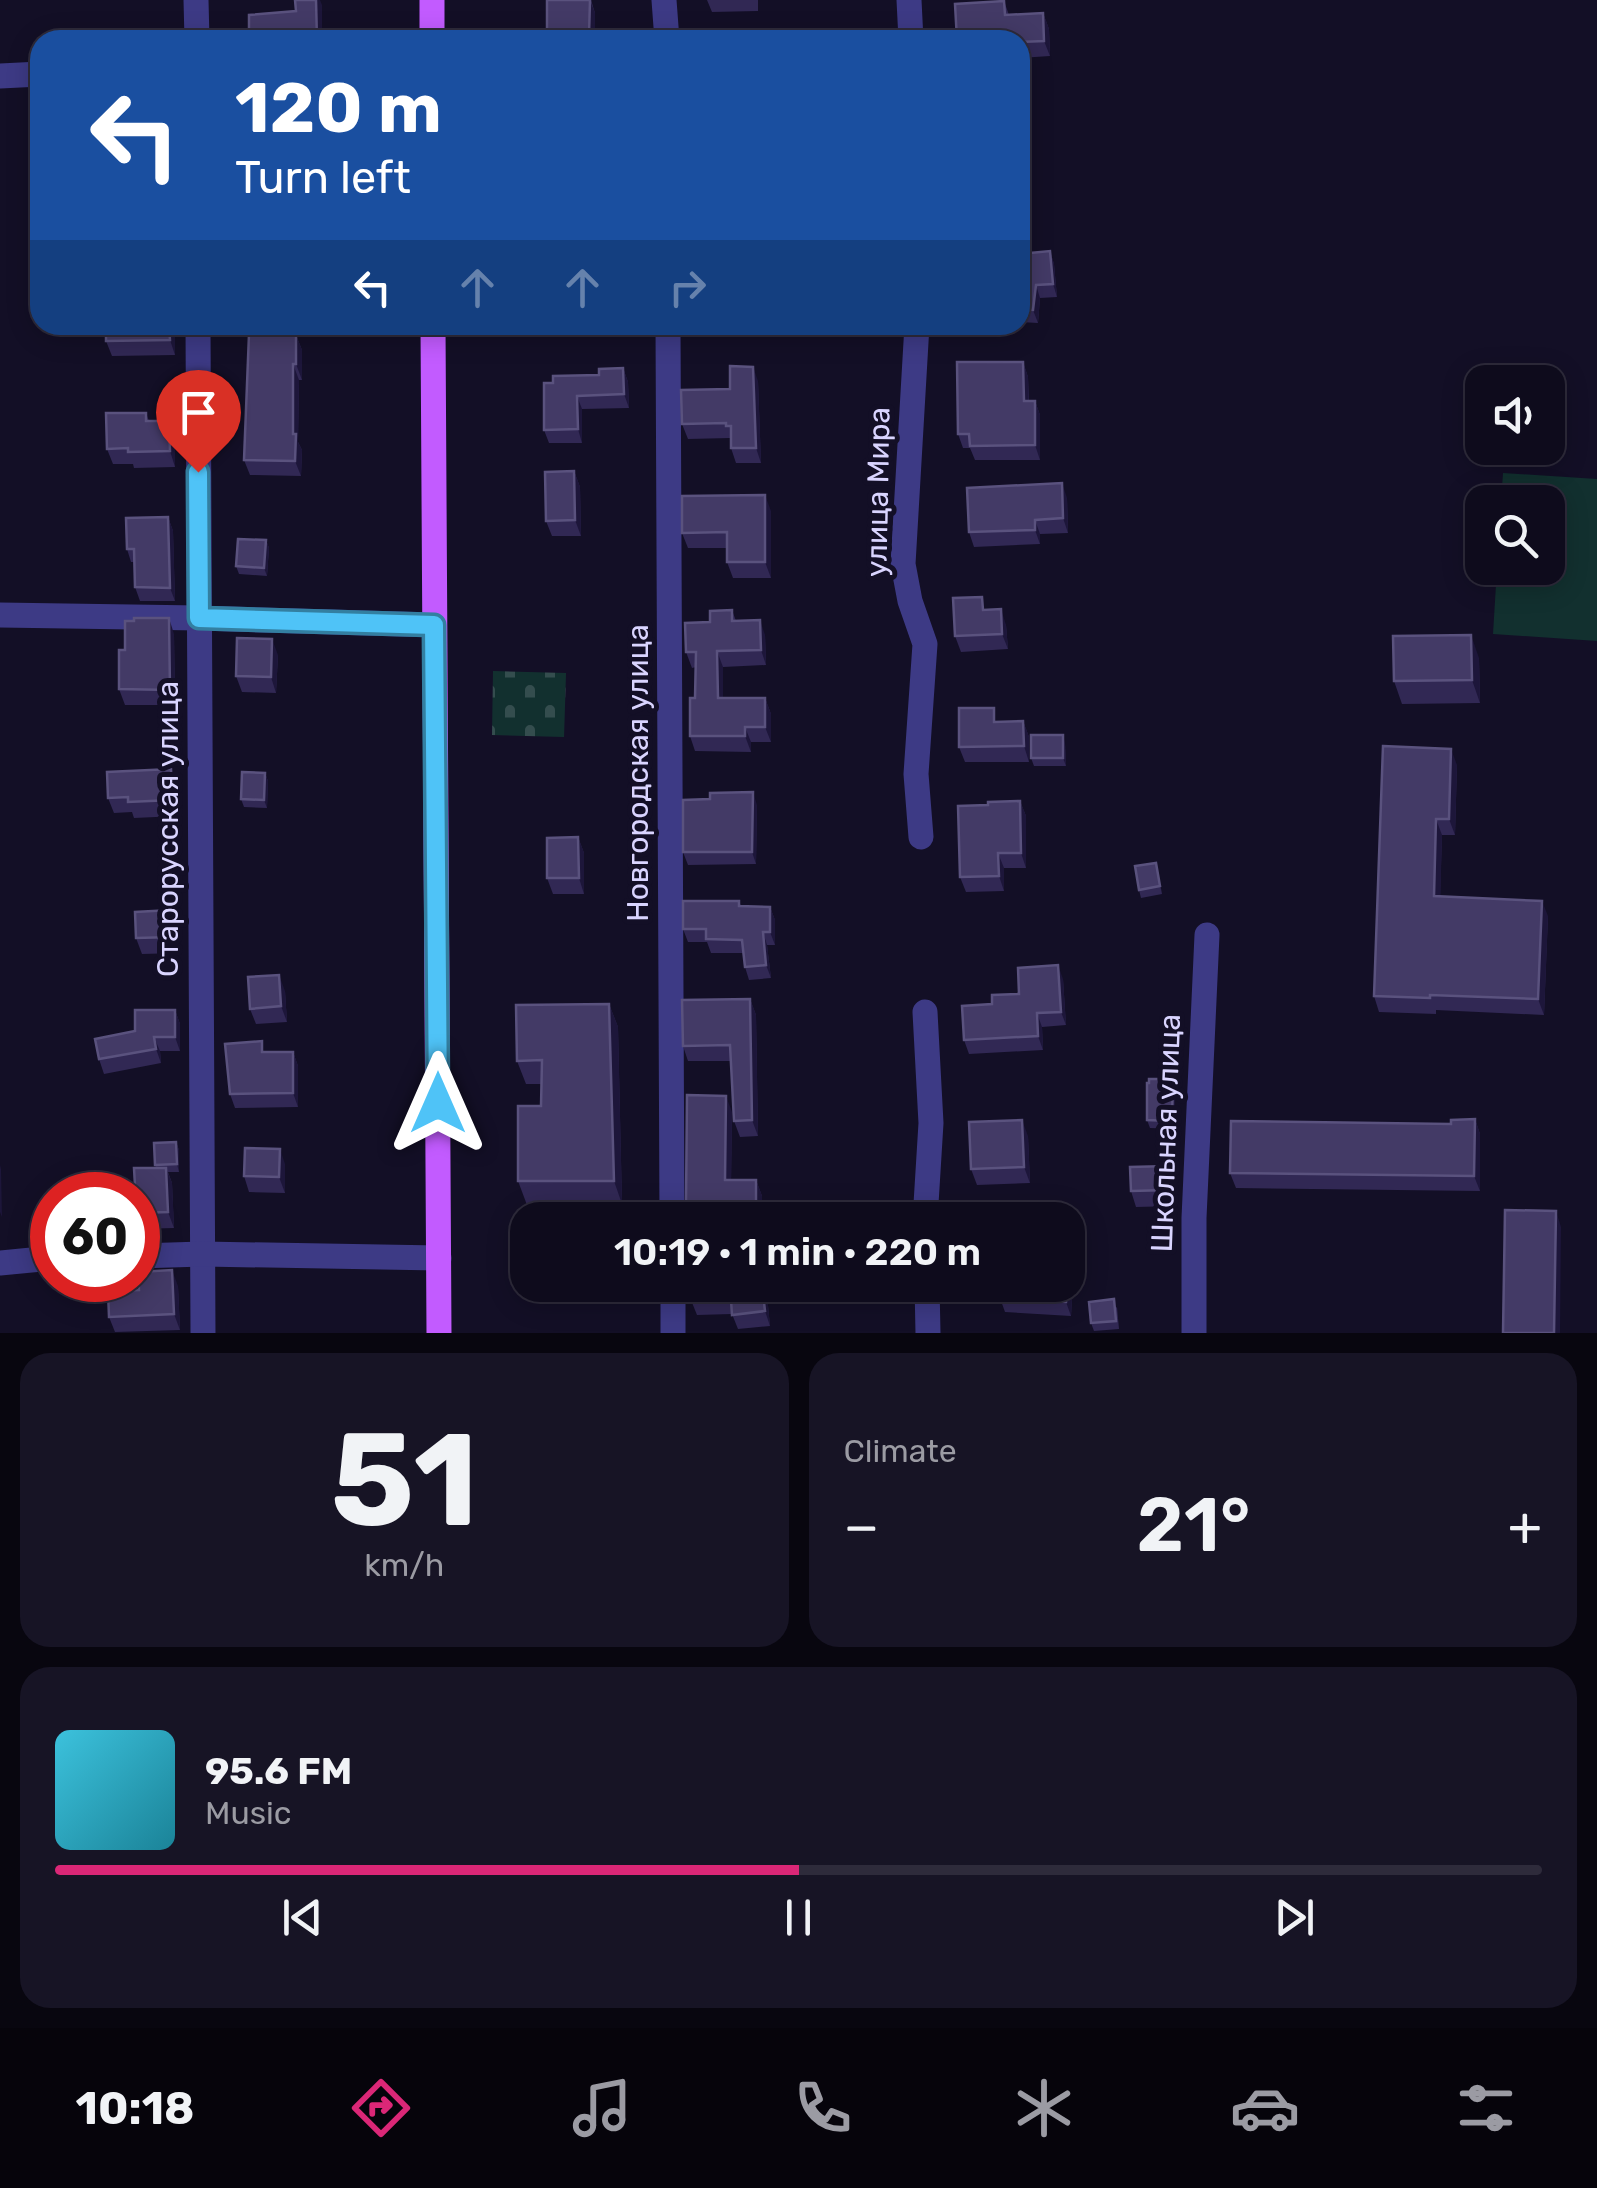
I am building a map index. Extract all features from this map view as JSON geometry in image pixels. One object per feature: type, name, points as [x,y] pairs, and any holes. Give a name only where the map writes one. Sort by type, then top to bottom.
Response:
[{"type":"main road","points":[[432,0],[432,30]]},
{"type":"main road","points":[[433,335],[439,1333]]},
{"type":"street","points":[[196,0],[197,30]]},
{"type":"street","points":[[664,0],[666,30]]},
{"type":"street","points":[[909,0],[910,30]]},
{"type":"street","points":[[0,76],[30,74]]},
{"type":"street","name":"Старорусская улица","points":[[198,335],[203,1333]]},
{"type":"street","name":"Новгородская улица","points":[[668,335],[672,1202]]},
{"type":"street","name":"улица Мира","points":[[915,335],[902,564],[925,644],[916,774],[921,837]]},
{"type":"street","points":[[0,616],[434,625]]},
{"type":"street","name":"Школьная улица","points":[[1194,1333],[1194,1218],[1207,935]]},
{"type":"street","points":[[924,1012],[932,1123],[927,1202]]},
{"type":"street","points":[[160,1255],[439,1258]]},
{"type":"street","points":[[0,1263],[30,1260]]},
{"type":"street","points":[[672,1302],[673,1333]]},
{"type":"street","points":[[927,1302],[928,1333]]},
{"type":"green space","points":[[1503,473],[1597,479],[1597,641],[1493,634],[1496,585],[1565,585],[1565,485],[1502,485]]},
{"type":"green space","points":[[493,671],[566,673],[564,737],[492,735]]},
{"type":"building","points":[[295,0],[316,0],[317,30],[249,30],[249,15],[296,11]]},
{"type":"building","points":[[547,0],[590,0],[589,30],[547,30]]},
{"type":"building","points":[[1004,1],[1005,15],[1043,13],[1044,41],[1030,42],[1030,30],[956,30],[955,4]]},
{"type":"building","points":[[1050,251],[1053,284],[1036,285],[1033,310],[1030,310],[1030,253]]},
{"type":"building","points":[[106,335],[170,335],[170,340],[106,341]]},
{"type":"building","points":[[249,335],[296,335],[295,461],[244,460]]},
{"type":"building","points":[[957,362],[1023,362],[1024,401],[1035,401],[1035,445],[970,446],[969,434],[958,434]]},
{"type":"building","points":[[730,366],[753,367],[756,448],[731,448],[731,426],[726,423],[682,424],[681,390],[730,389]]},
{"type":"building","points":[[623,368],[624,394],[577,396],[578,429],[544,430],[544,383],[553,383],[553,376],[599,375],[599,369]]},
{"type":"building","points":[[106,413],[146,413],[146,421],[169,421],[170,451],[107,449]]},
{"type":"building","points":[[574,471],[575,520],[546,521],[545,472]]},
{"type":"building","points":[[1062,483],[1063,518],[1035,520],[1035,530],[969,532],[967,488]]},
{"type":"building","points":[[765,495],[765,562],[727,562],[727,532],[682,533],[682,496]]},
{"type":"building","points":[[168,517],[170,588],[135,587],[134,549],[127,549],[126,518]]},
{"type":"building","points":[[238,539],[266,540],[264,568],[236,566]]},
{"type":"building","points":[[982,597],[983,610],[1001,609],[1002,634],[955,636],[953,598]]},
{"type":"building","points":[[732,610],[732,621],[760,620],[761,650],[717,651],[718,698],[765,698],[765,727],[745,727],[745,736],[690,736],[696,652],[686,652],[685,623],[710,622],[710,611]]},
{"type":"building","points":[[169,618],[170,690],[119,689],[119,650],[125,650],[125,621]]},
{"type":"building","points":[[1471,635],[1472,680],[1394,681],[1393,636]]},
{"type":"building","points":[[237,638],[272,639],[271,677],[236,676]]},
{"type":"building","points":[[959,708],[994,708],[994,722],[1023,721],[1024,746],[959,747]]},
{"type":"building","points":[[1031,735],[1063,735],[1063,758],[1031,758]]},
{"type":"building","points":[[1383,746],[1451,749],[1449,819],[1436,819],[1434,896],[1542,901],[1538,999],[1374,996]]},
{"type":"building","points":[[171,769],[172,800],[128,802],[128,797],[108,798],[107,772]]},
{"type":"building","points":[[242,772],[265,773],[264,800],[241,799]]},
{"type":"building","points":[[753,792],[752,852],[683,852],[683,800],[710,799],[710,793]]},
{"type":"building","points":[[1020,801],[1021,853],[998,853],[999,876],[960,877],[958,806]]},
{"type":"building","points":[[578,837],[579,878],[547,878],[547,838]]},
{"type":"building","points":[[1156,863],[1160,886],[1139,890],[1135,866]]},
{"type":"building","points":[[683,901],[739,901],[739,906],[770,907],[770,932],[763,932],[766,965],[745,967],[742,940],[706,939],[706,929],[683,929]]},
{"type":"building","points":[[171,910],[173,937],[136,938],[135,912]]},
{"type":"building","points":[[1058,965],[1061,1012],[1037,1013],[1038,1036],[964,1040],[962,1006],[992,1004],[992,995],[1019,994],[1018,968]]},
{"type":"building","points":[[279,975],[281,1006],[250,1009],[248,977]]},
{"type":"building","points":[[750,999],[752,1120],[734,1121],[730,1045],[683,1046],[682,1000]]},
{"type":"building","points":[[609,1004],[614,1181],[518,1181],[518,1106],[541,1106],[542,1060],[517,1061],[516,1005]]},
{"type":"building","points":[[135,1010],[175,1010],[175,1037],[154,1037],[156,1049],[99,1059],[95,1039],[135,1031]]},
{"type":"building","points":[[262,1041],[262,1052],[293,1052],[293,1093],[230,1094],[225,1044]]},
{"type":"building","points":[[1149,1079],[1173,1079],[1172,1121],[1147,1120]]},
{"type":"building","points":[[687,1095],[726,1096],[725,1180],[756,1180],[756,1202],[686,1202]]},
{"type":"building","points":[[1475,1119],[1474,1176],[1230,1173],[1231,1121],[1451,1124],[1451,1120]]},
{"type":"building","points":[[1022,1120],[1024,1167],[971,1169],[969,1122]]},
{"type":"building","points":[[176,1142],[177,1164],[155,1165],[154,1143]]},
{"type":"building","points":[[245,1148],[280,1149],[279,1177],[244,1176]]},
{"type":"building","points":[[1169,1166],[1169,1190],[1131,1191],[1130,1167]]},
{"type":"building","points":[[134,1168],[166,1168],[168,1212],[160,1212],[160,1172],[134,1172]]},
{"type":"building","points":[[1505,1210],[1556,1211],[1554,1333],[1503,1333]]},
{"type":"building","points":[[172,1270],[174,1314],[109,1317],[108,1302],[160,1302],[160,1271]]},
{"type":"building","points":[[1114,1299],[1116,1321],[1091,1323],[1089,1302]]},
{"type":"building","points":[[731,1302],[764,1302],[765,1311],[732,1315]]},
{"type":"route","points":[[198,472],[199,618],[434,625],[438,1103]]}]
